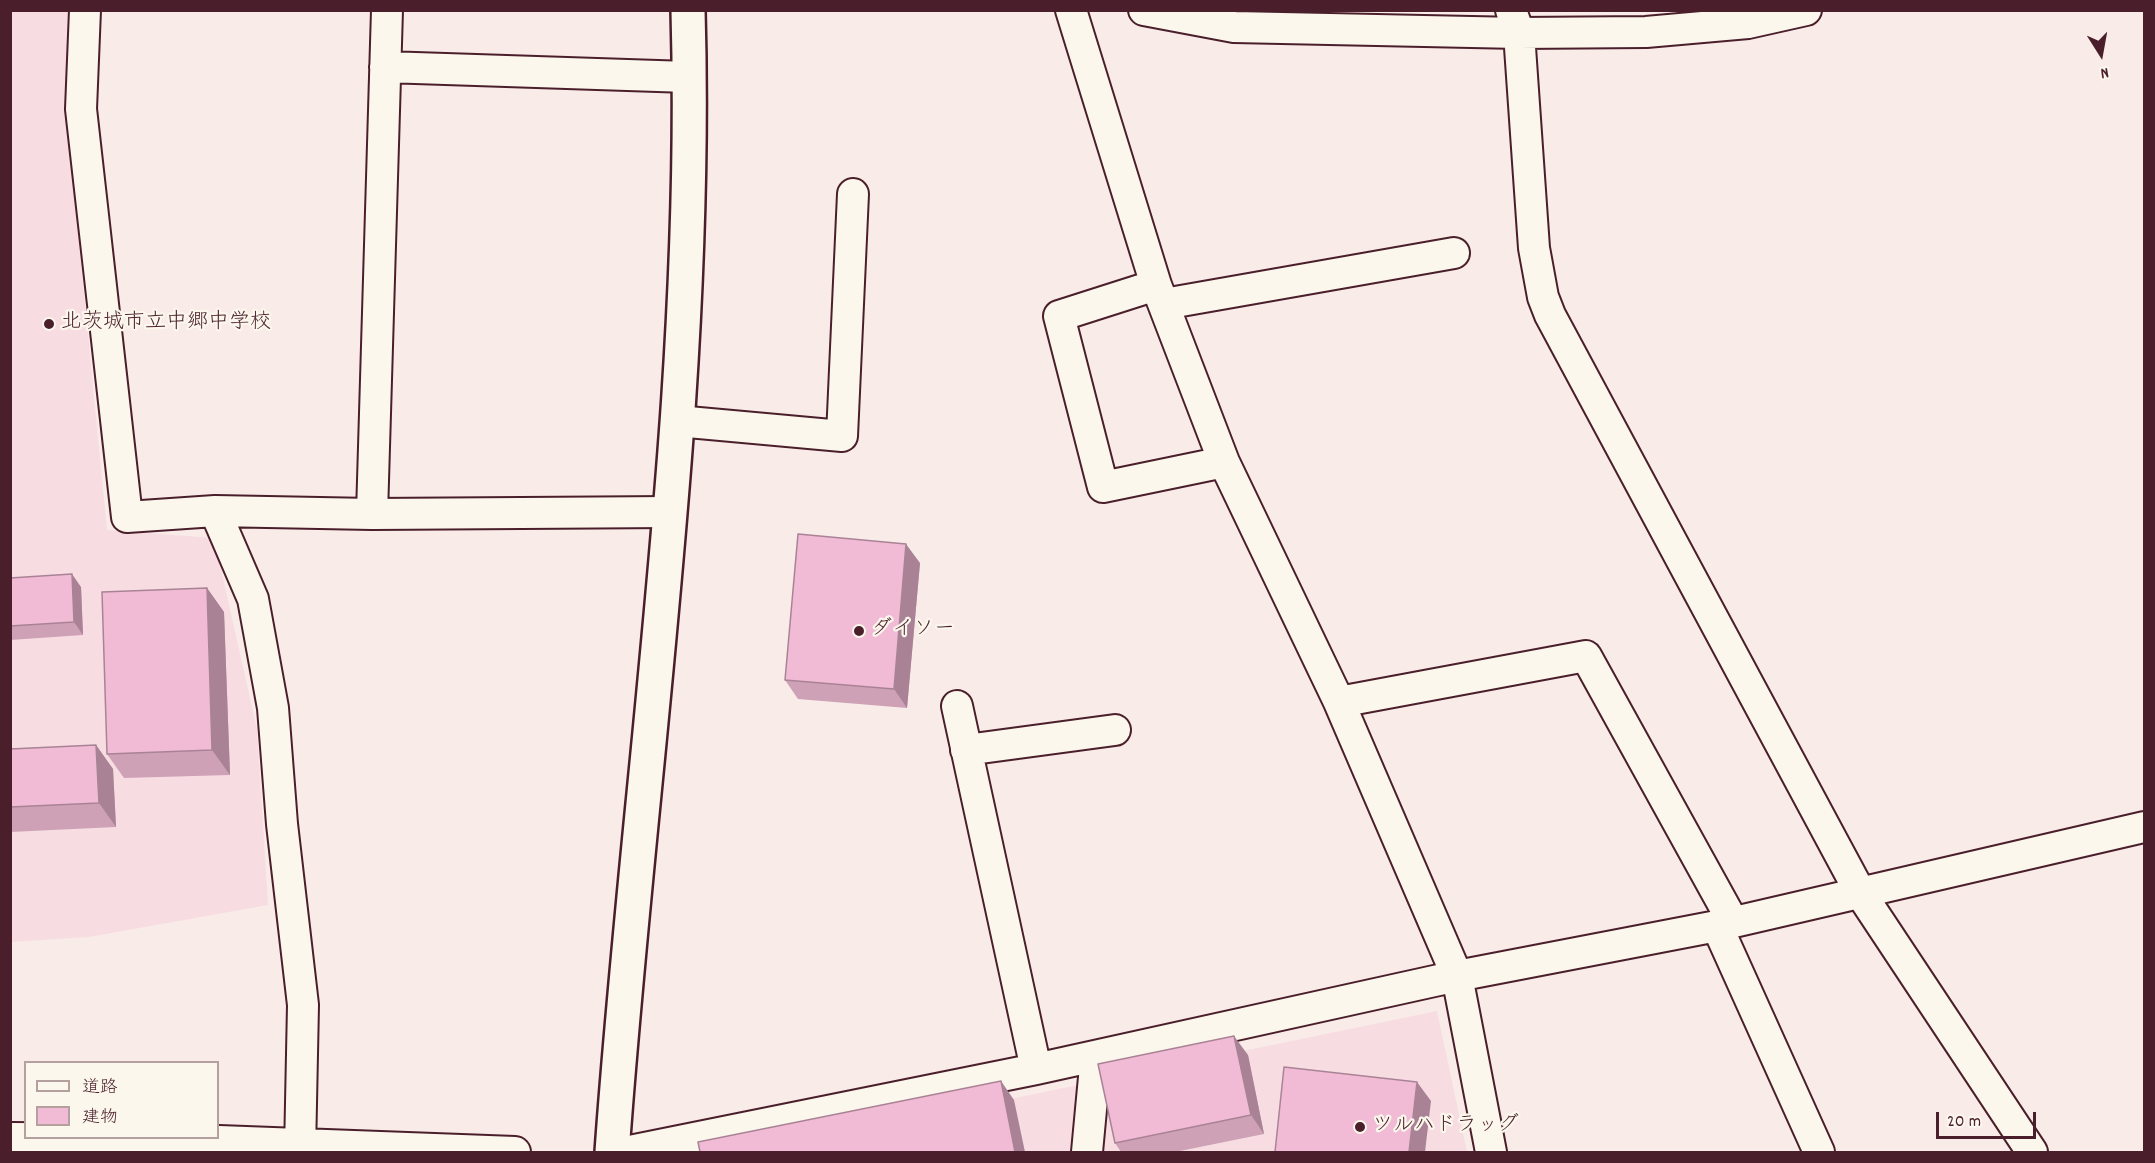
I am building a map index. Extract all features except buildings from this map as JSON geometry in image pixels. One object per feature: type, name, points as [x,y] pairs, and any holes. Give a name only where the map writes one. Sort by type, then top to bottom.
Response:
[{"type":"street","points":[[85,10],[81,109],[127,517],[216,511],[372,514],[670,512]]},
{"type":"street","points":[[372,514],[387,10]]},
{"type":"street","points":[[612,1152],[621,1019],[670,512],[687,221],[688,10]]},
{"type":"street","points":[[1071,10],[1160,294],[1224,462],[1339,702],[1457,976],[1491,1152]]},
{"type":"street","points":[[1144,10],[1234,27],[1515,22],[1646,32],[1748,23],[1806,10]]},
{"type":"street","points":[[1515,22],[1530,207],[1543,297],[1576,365],[1861,894],[2032,1152]]},
{"type":"street","points":[[385,67],[688,77]]},
{"type":"street","points":[[676,421],[842,436],[853,194]]},
{"type":"street","points":[[1224,462],[1103,487],[1059,316],[1160,294],[1454,253]]},
{"type":"street","points":[[216,511],[253,599],[273,708],[282,824],[303,1005],[300,1149]]},
{"type":"street","points":[[1339,702],[1586,656],[1725,924],[1819,1152]]},
{"type":"street","points":[[957,706],[1036,1069]]},
{"type":"street","points":[[966,750],[1115,730]]},
{"type":"street","points":[[625,1152],[1036,1069],[1457,976],[1725,924],[2145,827]]},
{"type":"street","points":[[1087,1152],[1096,1056]]},
{"type":"street","points":[[165,1139],[300,1149],[515,1152]]},
{"type":"shaded area","name":"北茨城市立中郷中学校","points":[[11,11],[73,11],[67,118],[107,530],[214,538],[257,729],[268,905],[89,937],[11,942]]},
{"type":"shaded area","points":[[1437,1011],[1467,1152],[753,1152]]},
{"type":"place","name":"北茨城市立中郷中学校","points":[[49,324]]},
{"type":"place","name":"ダイソー","points":[[859,631]]},
{"type":"place","name":"ツルハドラッグ","points":[[1360,1127]]}]
